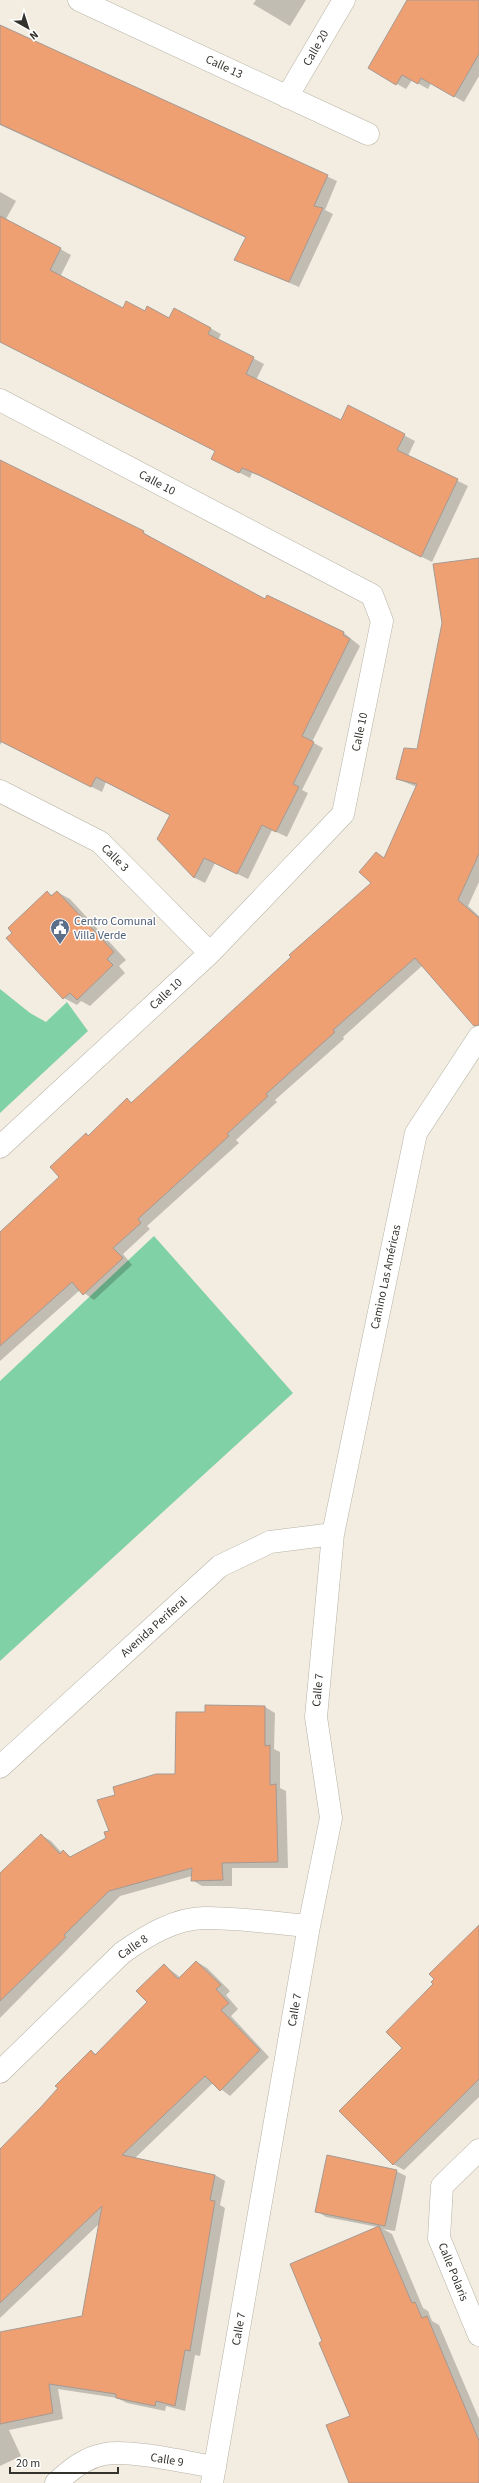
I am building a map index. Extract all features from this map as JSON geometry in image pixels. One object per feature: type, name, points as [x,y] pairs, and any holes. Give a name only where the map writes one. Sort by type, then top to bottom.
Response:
[{"type":"street","name":"Calle 13","points":[[79,0],[368,134]]},
{"type":"street","name":"Calle 20","points":[[287,97],[344,0]]},
{"type":"street","name":"Calle 10","points":[[0,400],[372,595],[382,621],[343,814],[210,953],[0,1147]]},
{"type":"street","name":"Calle 3","points":[[0,791],[100,842],[210,953]]},
{"type":"street","name":"Camino Las Américas","points":[[333,1534],[416,1133],[479,1037]]},
{"type":"street","name":"Avenida Periferal","points":[[0,1767],[220,1566],[270,1542],[333,1534]]},
{"type":"street","name":"Calle 7","points":[[214,2475],[309,1926],[331,1818],[316,1717],[333,1534]]},
{"type":"street","name":"Calle 8","points":[[0,2072],[122,1953],[140,1940],[163,1929],[204,1918],[309,1926]]},
{"type":"street","name":"Calle Polaris","points":[[479,2150],[442,2186],[439,2238],[479,2335]]},
{"type":"street","name":"Calle 9","points":[[56,2483],[85,2460],[106,2453],[131,2454],[214,2475]]},
{"type":"green space","points":[[0,989],[30,1013],[46,1022],[67,1002],[88,1031],[0,1113]]},
{"type":"green space","points":[[154,1236],[293,1393],[0,1661],[0,1381]]},
{"type":"building","points":[[407,0],[479,0],[479,54],[454,97],[421,78],[418,84],[402,75],[396,85],[368,68]]},
{"type":"building","points":[[0,25],[328,175],[314,206],[323,208],[289,282],[234,260],[246,237],[0,124]]},
{"type":"building","points":[[0,216],[61,248],[50,270],[123,308],[126,301],[145,311],[147,306],[169,318],[174,308],[211,328],[208,334],[254,357],[246,374],[341,420],[348,405],[405,434],[397,450],[458,479],[421,557],[259,475],[242,468],[239,473],[211,459],[215,451],[0,342]]},
{"type":"building","points":[[0,460],[144,531],[143,533],[265,599],[267,595],[344,632],[343,635],[350,639],[302,736],[314,742],[293,784],[299,787],[276,832],[262,825],[237,874],[204,858],[194,878],[157,839],[170,815],[96,777],[91,787],[0,741]]},
{"type":"building","points":[[479,558],[479,854],[458,900],[479,918],[479,1025],[474,1026],[415,958],[333,1030],[335,1032],[266,1094],[268,1096],[227,1134],[229,1136],[138,1219],[141,1223],[113,1248],[123,1258],[83,1295],[72,1282],[0,1346],[0,1232],[59,1177],[50,1167],[86,1133],[88,1136],[127,1098],[131,1103],[291,957],[289,955],[371,883],[359,872],[376,852],[384,858],[417,784],[396,779],[404,748],[417,749],[442,623],[433,564]]},
{"type":"building","name":"Centro Comunal Villa Verde","points":[[47,891],[51,896],[57,891],[114,952],[107,959],[113,965],[77,1000],[70,993],[63,999],[6,938],[12,933],[8,928]]},
{"type":"building","points":[[205,1705],[265,1706],[265,1746],[270,1745],[270,1785],[276,1784],[278,1862],[222,1863],[223,1880],[191,1881],[192,1868],[109,1891],[64,1935],[66,1937],[0,2001],[0,1873],[41,1834],[60,1854],[63,1850],[70,1857],[106,1838],[104,1832],[109,1831],[97,1800],[115,1795],[113,1787],[156,1774],[175,1774],[176,1712],[205,1712]]},
{"type":"building","points":[[479,1925],[479,2079],[393,2165],[339,2111],[402,2048],[386,2032],[433,1984],[431,1982],[434,1979],[429,1974]]},
{"type":"building","points":[[196,1961],[221,1985],[216,1989],[229,2003],[221,2010],[260,2050],[220,2091],[205,2076],[122,2155],[215,2175],[210,2200],[215,2201],[190,2351],[185,2350],[175,2406],[156,2401],[155,2406],[116,2398],[116,2394],[49,2384],[53,2413],[0,2424],[0,2332],[82,2316],[102,2206],[0,2303],[0,2149],[58,2088],[55,2086],[91,2050],[95,2055],[147,2002],[136,1991],[164,1964],[178,1979]]},
{"type":"building","points":[[327,2155],[397,2170],[385,2226],[315,2212]]},
{"type":"building","points":[[379,2226],[412,2303],[415,2302],[422,2318],[427,2316],[479,2441],[479,2483],[349,2483],[326,2425],[350,2416],[319,2343],[322,2341],[290,2264]]},
{"type":"place","name":"Centro Comunal Villa Verde","points":[[60,945]]}]
